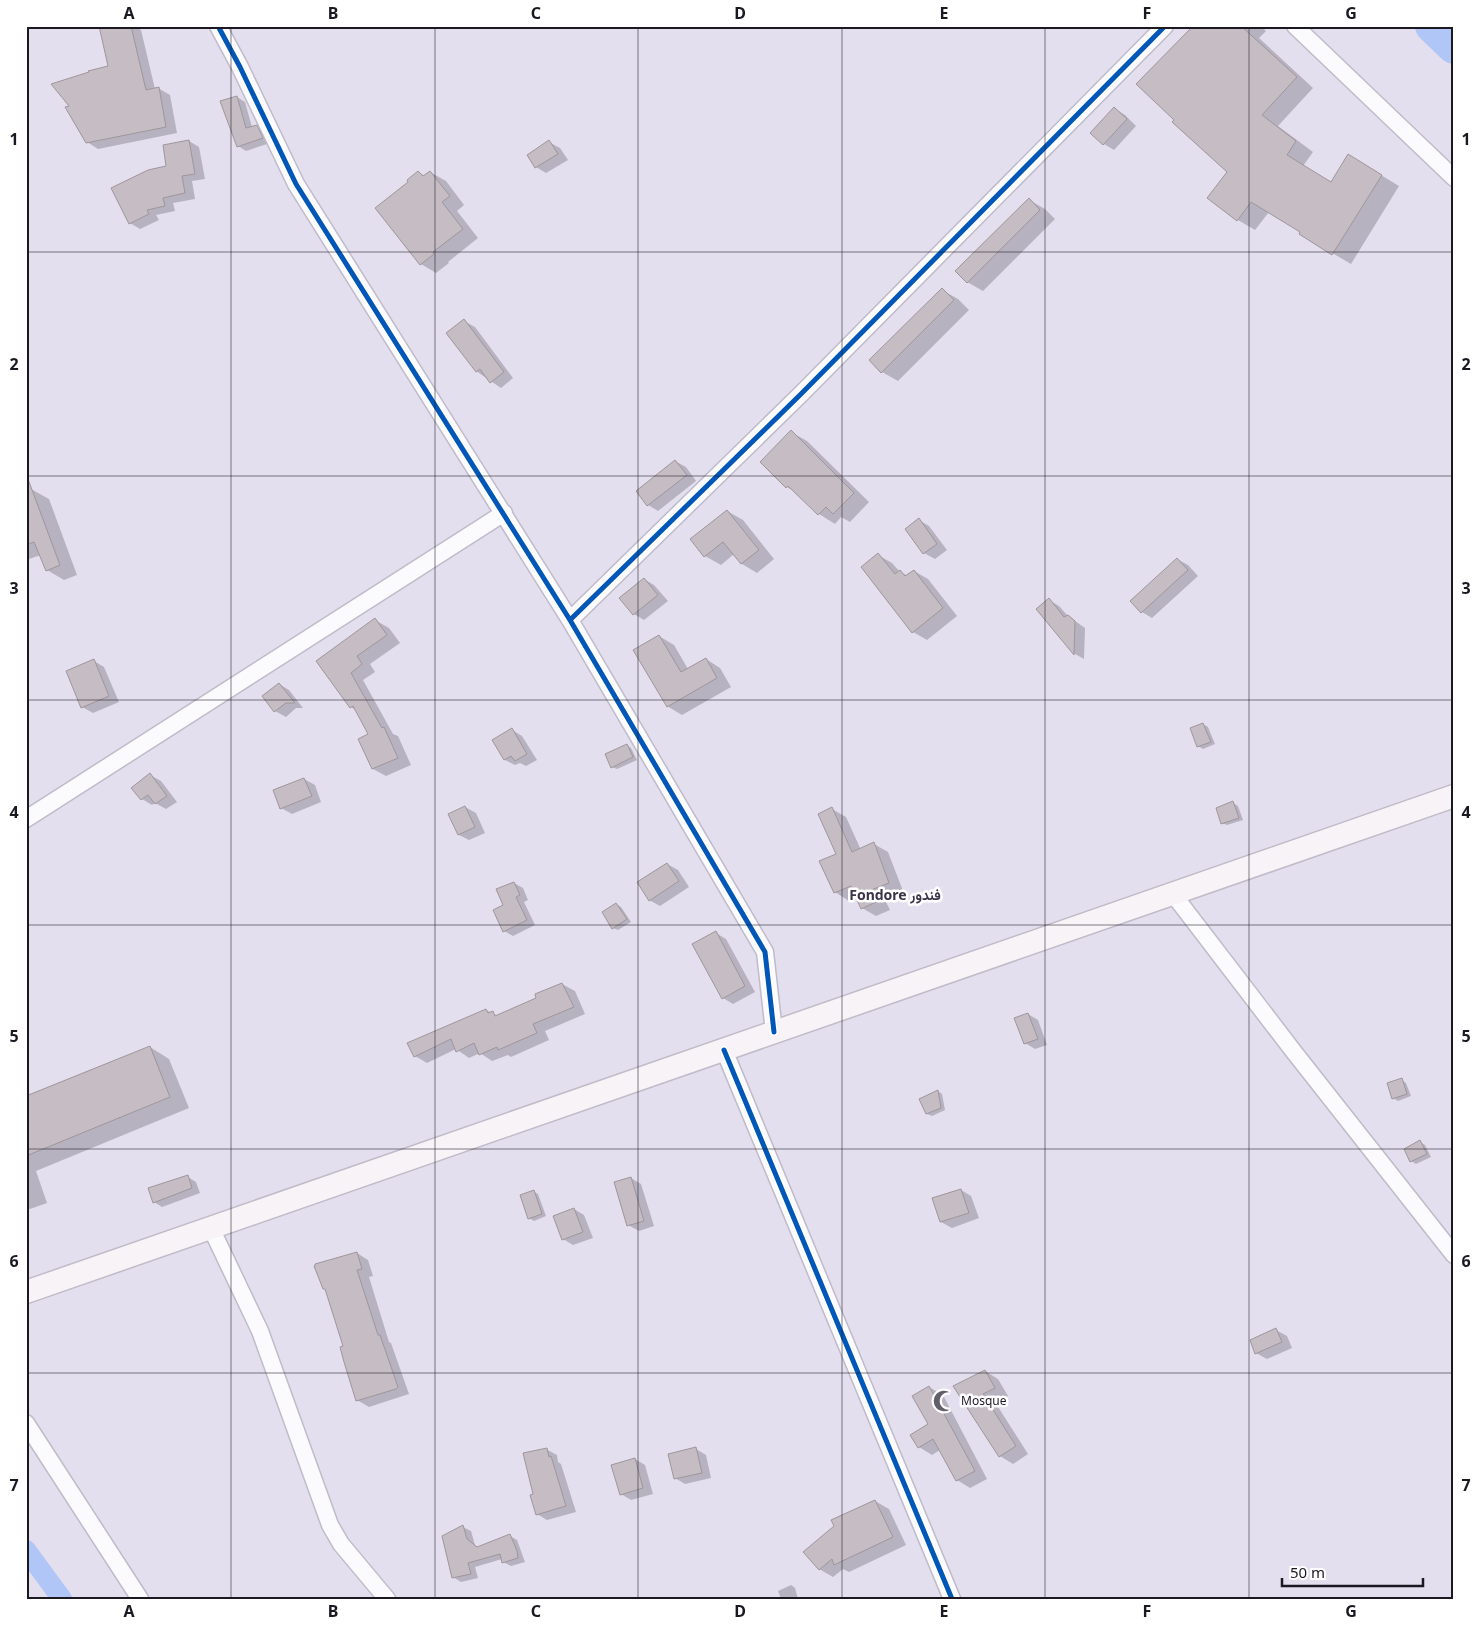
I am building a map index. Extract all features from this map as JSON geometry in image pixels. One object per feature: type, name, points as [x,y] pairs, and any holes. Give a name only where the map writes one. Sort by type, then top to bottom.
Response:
[{"type":"main road","points":[[26,1292],[1454,796]]},
{"type":"street","points":[[218,26],[240,67],[296,184],[570,620],[765,952],[774,1032]]},
{"type":"street","points":[[570,620],[800,394],[1165,26]]},
{"type":"street","points":[[1296,26],[1454,178]]},
{"type":"street","points":[[26,819],[504,513]]},
{"type":"street","points":[[1173,894],[1294,1052],[1454,1255]]},
{"type":"street","points":[[724,1050],[952,1599]]},
{"type":"street","points":[[211,1228],[260,1331],[330,1525],[341,1544],[387,1599]]},
{"type":"street","points":[[26,1424],[140,1599]]},
{"type":"building","points":[[99,26],[131,26],[146,90],[159,87],[166,127],[86,143],[65,107],[69,106],[51,84],[108,66]]},
{"type":"building","points":[[1193,26],[1241,26],[1297,77],[1262,115],[1296,141],[1287,155],[1331,182],[1348,154],[1382,175],[1332,255],[1299,234],[1300,232],[1251,202],[1237,221],[1207,198],[1227,172],[1172,122],[1174,120],[1136,84]]},
{"type":"building","points":[[237,96],[246,128],[257,125],[263,138],[237,147],[220,101]]},
{"type":"building","points":[[1114,107],[1127,119],[1103,145],[1090,133]]},
{"type":"building","points":[[189,140],[195,174],[182,176],[185,193],[163,198],[165,206],[147,210],[149,214],[129,224],[111,188],[148,170],[166,166],[163,145]]},
{"type":"building","points":[[549,140],[558,154],[535,168],[527,155]]},
{"type":"building","points":[[418,171],[423,176],[430,171],[450,196],[442,202],[463,229],[433,252],[434,254],[420,265],[375,208],[408,182],[407,180]]},
{"type":"building","points":[[1029,198],[1040,210],[967,283],[955,271]]},
{"type":"building","points":[[942,288],[954,300],[881,373],[869,360]]},
{"type":"building","points":[[464,319],[504,372],[490,383],[480,369],[476,372],[446,333]]},
{"type":"building","points":[[791,430],[854,493],[833,514],[826,507],[818,515],[788,486],[786,488],[760,462]]},
{"type":"building","points":[[675,460],[687,475],[647,506],[636,491]]},
{"type":"building","points":[[28,479],[60,565],[46,571],[34,542],[26,545],[26,480]]},
{"type":"building","points":[[727,510],[759,550],[741,564],[723,542],[704,557],[690,539]]},
{"type":"building","points":[[919,518],[937,544],[923,554],[905,529]]},
{"type":"building","points":[[878,553],[895,574],[900,570],[905,576],[914,570],[943,608],[912,633],[861,567]]},
{"type":"building","points":[[1177,558],[1188,570],[1141,613],[1130,601]]},
{"type":"building","points":[[644,578],[658,595],[633,615],[619,598]]},
{"type":"building","points":[[1049,598],[1064,617],[1068,615],[1075,621],[1074,655],[1036,609]]},
{"type":"building","points":[[375,618],[387,635],[357,656],[362,664],[351,673],[382,728],[384,727],[398,758],[372,769],[358,739],[368,734],[353,706],[350,708],[316,661]]},
{"type":"building","points":[[659,635],[681,672],[706,658],[717,678],[667,707],[633,650]]},
{"type":"building","points":[[94,659],[109,696],[81,708],[66,671]]},
{"type":"building","points":[[279,683],[295,703],[286,703],[274,712],[262,696]]},
{"type":"building","points":[[1203,723],[1211,742],[1197,747],[1190,728]]},
{"type":"building","points":[[512,728],[527,754],[515,761],[511,756],[504,760],[492,740]]},
{"type":"building","points":[[627,744],[633,757],[611,768],[605,754]]},
{"type":"building","points":[[150,773],[167,796],[155,804],[148,795],[141,800],[131,788]]},
{"type":"building","points":[[304,778],[312,796],[280,809],[273,790]]},
{"type":"building","points":[[1233,801],[1239,818],[1221,824],[1216,808]]},
{"type":"building","points":[[465,806],[475,827],[458,835],[448,814]]},
{"type":"building","points":[[832,807],[852,852],[874,842],[889,883],[871,890],[876,902],[861,909],[851,886],[834,893],[819,861],[836,854],[818,814]]},
{"type":"building","points":[[667,863],[679,881],[649,901],[637,882]]},
{"type":"building","points":[[514,882],[520,895],[516,897],[527,920],[503,932],[493,910],[503,905],[496,889]]},
{"type":"building","points":[[616,903],[627,919],[612,929],[602,912]]},
{"type":"building","points":[[716,931],[745,986],[722,999],[692,944]]},
{"type":"building","points":[[562,983],[574,1007],[533,1024],[537,1033],[498,1050],[497,1047],[479,1055],[474,1043],[456,1052],[451,1039],[414,1057],[407,1043],[486,1009],[488,1013],[493,1011],[495,1016],[536,998],[535,994]]},
{"type":"building","points":[[1028,1013],[1038,1039],[1024,1044],[1014,1018]]},
{"type":"building","points":[[150,1046],[170,1097],[26,1156],[26,1096]]},
{"type":"building","points":[[1402,1078],[1407,1094],[1392,1099],[1387,1083]]},
{"type":"building","points":[[938,1090],[941,1108],[926,1114],[919,1099]]},
{"type":"building","points":[[1420,1140],[1427,1154],[1410,1162],[1404,1149]]},
{"type":"building","points":[[188,1175],[192,1188],[153,1203],[148,1188]]},
{"type":"building","points":[[631,1177],[644,1221],[627,1226],[614,1182]]},
{"type":"building","points":[[961,1189],[969,1213],[940,1222],[932,1198]]},
{"type":"building","points":[[534,1190],[542,1214],[528,1219],[520,1195]]},
{"type":"building","points":[[574,1208],[583,1232],[562,1240],[553,1216]]},
{"type":"building","points":[[357,1252],[362,1269],[357,1270],[378,1335],[380,1335],[398,1387],[356,1401],[340,1347],[343,1346],[325,1289],[323,1289],[314,1266],[315,1264]]},
{"type":"building","points":[[1276,1328],[1282,1342],[1255,1354],[1250,1340]]},
{"type":"building","points":[[985,1370],[995,1388],[983,1394],[1016,1446],[999,1457],[953,1386]]},
{"type":"building","points":[[929,1386],[975,1471],[956,1481],[933,1439],[918,1448],[910,1435],[928,1424],[912,1396]]},
{"type":"building","points":[[696,1447],[702,1473],[674,1479],[668,1454]]},
{"type":"building","points":[[547,1448],[566,1506],[536,1515],[530,1495],[533,1494],[523,1453]]},
{"type":"building","points":[[635,1458],[643,1488],[620,1495],[611,1465]]},
{"type":"building","points":[[875,1500],[893,1537],[834,1565],[832,1559],[819,1570],[803,1552],[834,1526],[831,1520]]},
{"type":"building","points":[[463,1525],[467,1539],[477,1547],[510,1534],[518,1558],[502,1563],[500,1554],[468,1563],[471,1574],[452,1578],[442,1536]]},
{"type":"waterway","points":[[1432,26],[1454,47]]},
{"type":"waterway","points":[[26,1550],[62,1599]]},
{"type":"cycle path","points":[[218,26],[240,67],[296,184],[570,620],[765,952],[774,1032]]},
{"type":"cycle path","points":[[570,620],[801,394],[1165,26]]},
{"type":"cycle path","points":[[724,1050],[952,1599]]},
{"type":"place","name":"Mosque","points":[[944,1401]]},
{"type":"district","name":"Fondore فندور","points":[[895,895]]}]
